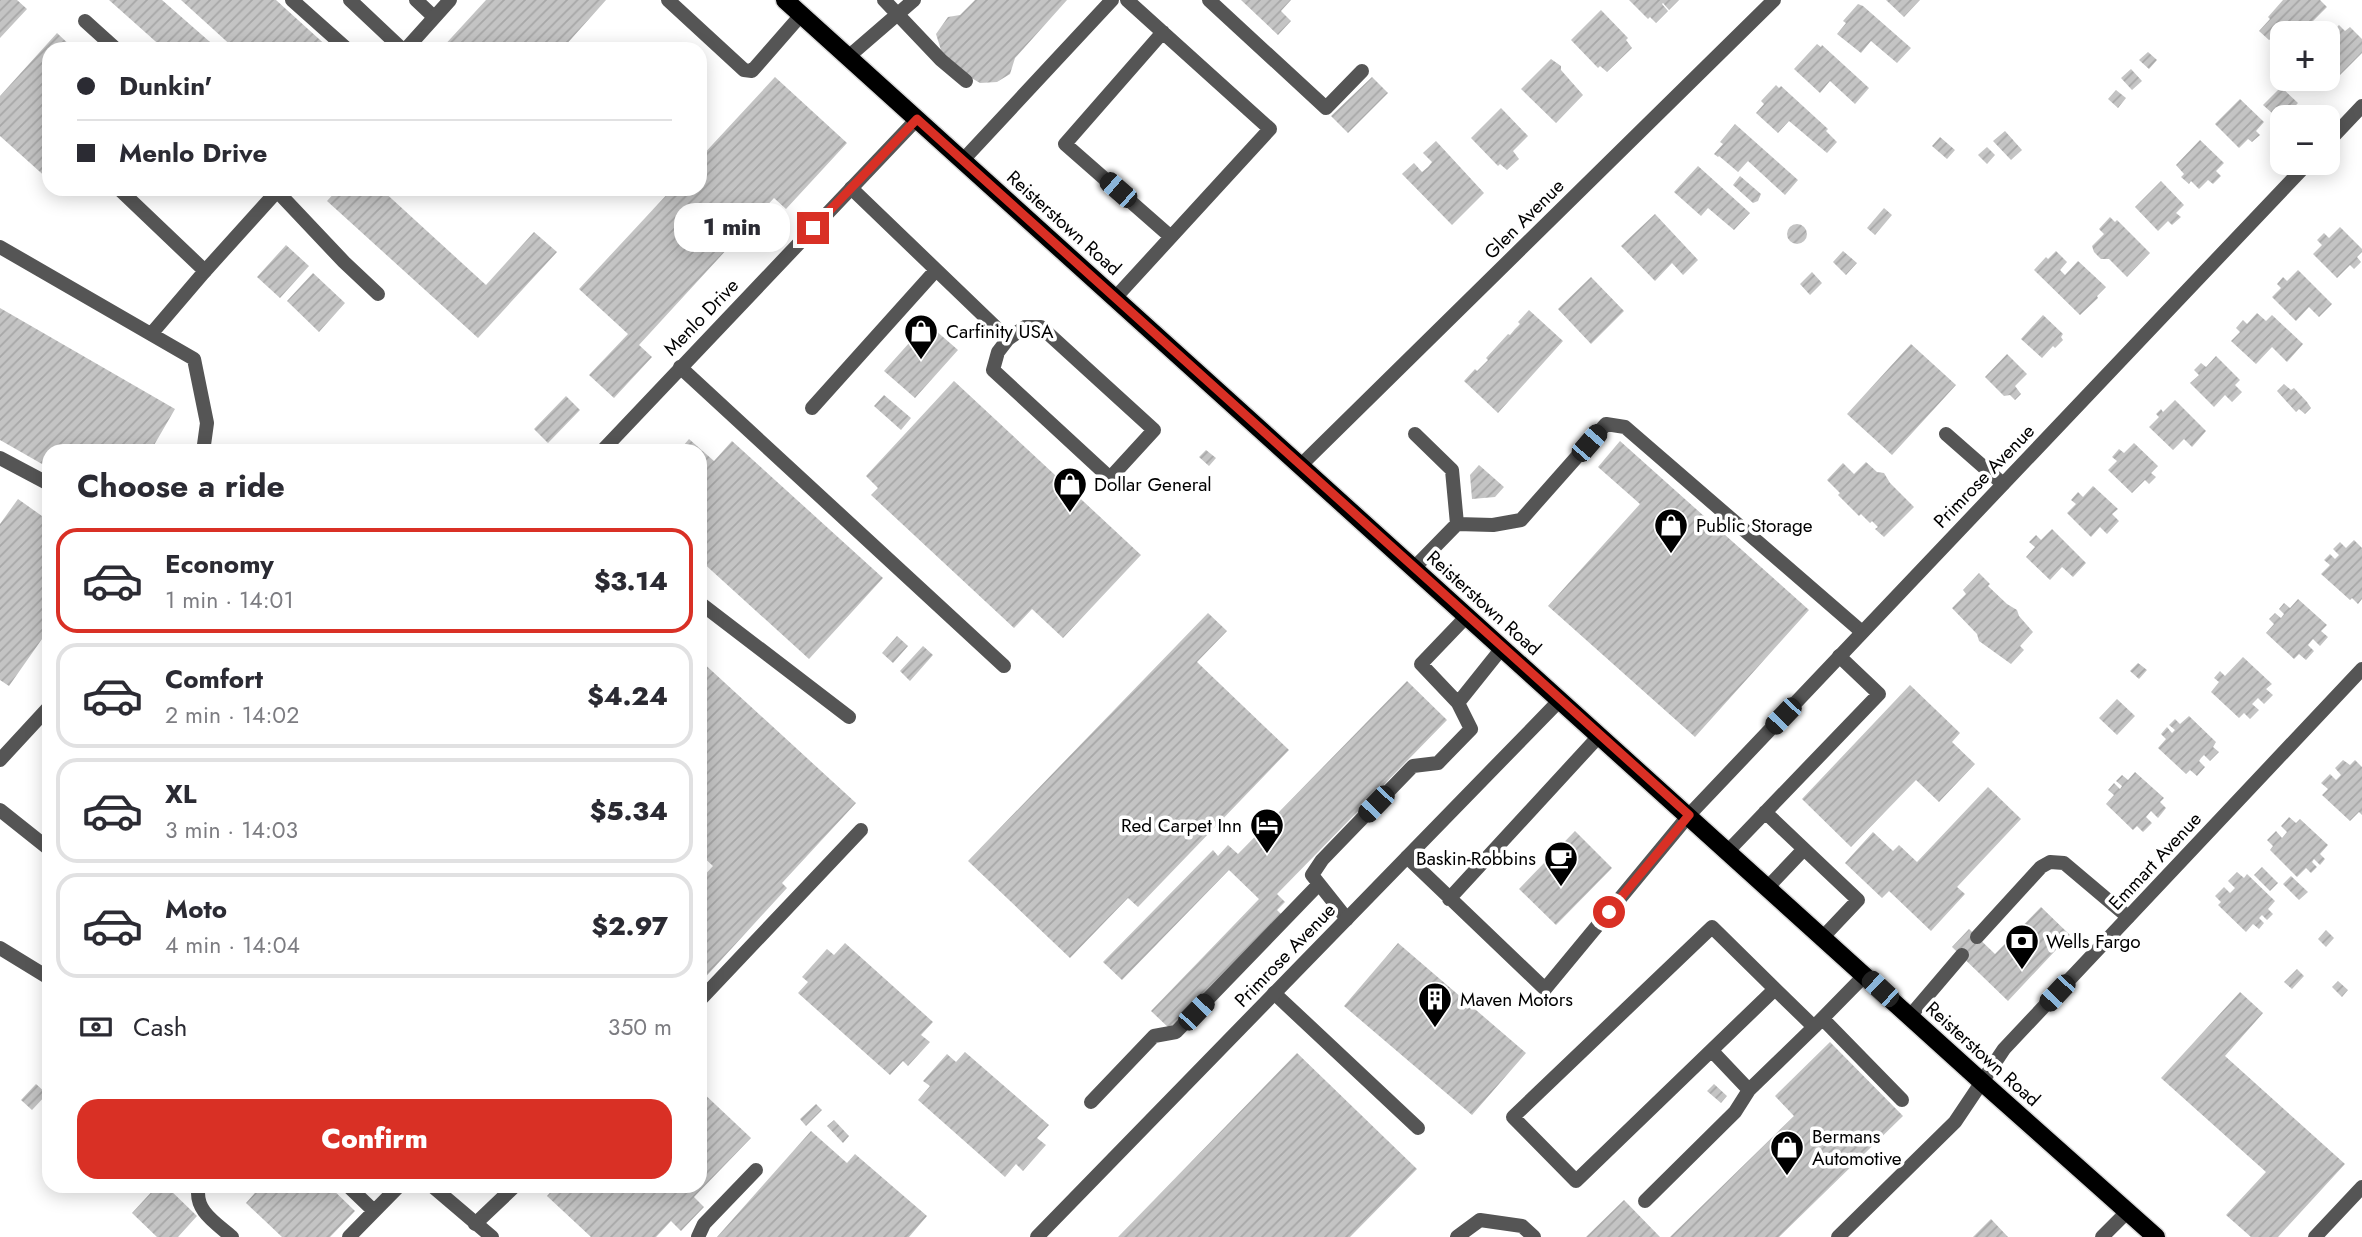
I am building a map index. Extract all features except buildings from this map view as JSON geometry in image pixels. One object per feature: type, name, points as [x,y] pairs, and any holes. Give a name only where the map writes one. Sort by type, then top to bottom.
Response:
[{"type":"main road","name":"Reisterstown Road","points":[[785,0],[2156,1237]]},
{"type":"street","points":[[292,0],[339,42]]},
{"type":"street","points":[[349,0],[396,42]]},
{"type":"street","points":[[416,0],[434,17]]},
{"type":"street","points":[[411,42],[450,0]]},
{"type":"street","points":[[668,0],[744,70],[752,71],[801,15]]},
{"type":"street","points":[[884,0],[941,60],[966,81]]},
{"type":"street","points":[[848,57],[914,0]]},
{"type":"street","points":[[962,160],[1112,0]]},
{"type":"street","points":[[1115,298],[1270,129],[1127,0]]},
{"type":"street","points":[[1209,0],[1326,108],[1362,71]]},
{"type":"street","name":"Glen Avenue","points":[[1300,466],[1774,0]]},
{"type":"street","points":[[85,21],[108,42]]},
{"type":"street","points":[[1163,32],[1065,144],[1171,237]]},
{"type":"street","points":[[2340,129],[2362,106]]},
{"type":"street","name":"Menlo Drive","points":[[609,444],[917,119]]},
{"type":"street","name":"Primrose Avenue","points":[[1449,899],[1545,989],[1689,815],[2297,175]]},
{"type":"street","points":[[851,188],[1008,340]]},
{"type":"street","points":[[126,196],[205,271]]},
{"type":"street","points":[[152,333],[273,196]]},
{"type":"street","points":[[284,196],[344,262],[378,293]]},
{"type":"street","points":[[0,247],[194,359],[207,423],[204,444]]},
{"type":"street","points":[[813,408],[936,270]]},
{"type":"street","points":[[1025,327],[1041,327],[1154,430],[1110,478],[993,370],[998,352],[1008,340],[1025,327]]},
{"type":"street","points":[[680,368],[1004,666]]},
{"type":"street","points":[[1414,568],[1457,524],[1493,525],[1521,520],[1606,424],[1625,427],[1862,632]]},
{"type":"street","points":[[1415,434],[1452,470],[1457,524]]},
{"type":"street","points":[[1946,434],[2003,484]]},
{"type":"street","points":[[0,458],[42,480]]},
{"type":"street","points":[[707,608],[849,717]]},
{"type":"street","points":[[1347,919],[1312,875],[1322,860],[1413,766],[1438,763],[1471,729],[1458,703],[1421,664],[1467,616]]},
{"type":"street","points":[[1458,703],[1502,648]]},
{"type":"street","points":[[1728,851],[1879,694],[1839,656]]},
{"type":"street","name":"Emmart Avenue","points":[[1838,1237],[1955,1122],[2004,1049],[2362,668]]},
{"type":"street","name":"Primrose Avenue","points":[[1037,1237],[1560,700]]},
{"type":"street","points":[[0,760],[42,715]]},
{"type":"street","points":[[1407,857],[1449,899],[1600,735]]},
{"type":"street","points":[[0,810],[42,843]]},
{"type":"street","points":[[1765,812],[1858,900],[1823,937]]},
{"type":"street","points":[[707,993],[861,830]]},
{"type":"street","points":[[1767,888],[1804,849]]},
{"type":"street","points":[[1978,937],[2041,867],[2050,862],[2064,863],[2128,918]]},
{"type":"street","points":[[1091,1102],[1154,1037],[1176,1032],[1319,884]]},
{"type":"street","points":[[1775,989],[1576,1181],[1513,1117],[1712,927],[1775,989],[1819,1023],[1902,1100]]},
{"type":"street","points":[[0,948],[42,974]]},
{"type":"street","points":[[1910,1016],[1962,955]]},
{"type":"street","points":[[1645,1201],[1735,1112],[1749,1090],[1865,975]]},
{"type":"street","points":[[1275,993],[1418,1128]]},
{"type":"street","points":[[1712,1051],[1749,1090]]},
{"type":"street","points":[[698,1237],[704,1224],[756,1170]]},
{"type":"street","points":[[2315,1237],[2362,1187]]},
{"type":"street","points":[[199,1193],[198,1203],[205,1214],[232,1237]]},
{"type":"street","points":[[355,1193],[374,1212]]},
{"type":"street","points":[[349,1237],[392,1193]]},
{"type":"street","points":[[440,1193],[492,1237]]},
{"type":"street","points":[[475,1224],[508,1193]]},
{"type":"street","points":[[2102,1237],[2128,1211]]},
{"type":"street","points":[[1457,1237],[1480,1220],[1522,1227],[1534,1237]]},
{"type":"place","name":"Carfinity USA","points":[[921,361]]},
{"type":"place","name":"Dollar General","points":[[1070,514]]},
{"type":"place","name":"Public Storage","points":[[1671,555]]},
{"type":"place","name":"Red Carpet Inn","points":[[1267,855]]},
{"type":"place","name":"Baskin-Robbins","points":[[1561,888]]},
{"type":"place","name":"Wells Fargo","points":[[2022,971]]},
{"type":"place","name":"Maven Motors","points":[[1435,1029]]},
{"type":"place","name":"Bermans Automotive","points":[[1787,1177]]},
{"type":"route","points":[[813,228],[917,119],[1689,815],[1609,912]]}]
